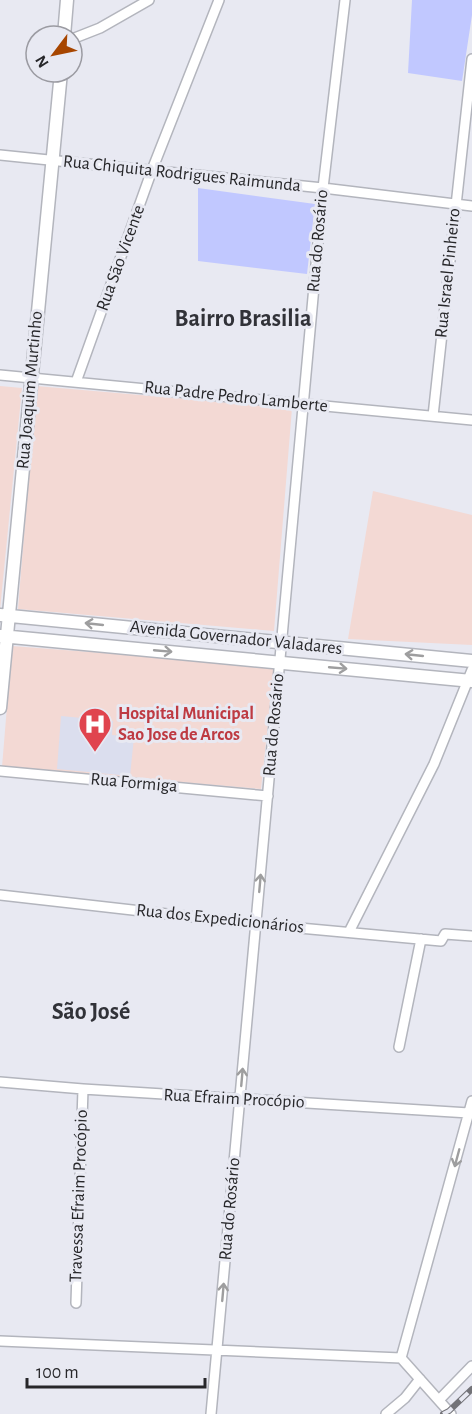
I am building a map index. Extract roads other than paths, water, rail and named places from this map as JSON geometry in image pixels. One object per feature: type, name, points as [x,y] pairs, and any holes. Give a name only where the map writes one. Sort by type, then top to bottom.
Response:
[{"type":"street","points":[[65,24],[67,0]]},
{"type":"street","points":[[84,34],[100,28],[149,0]]},
{"type":"street","name":"Rua São Vicente","points":[[76,382],[152,170],[219,0]]},
{"type":"street","name":"Rua do Rosário","points":[[212,1414],[323,188],[345,0]]},
{"type":"street","name":"Rua Israel Pinheiro","points":[[433,416],[472,59]]},
{"type":"street","name":"Rua Joaquim Murtinho","points":[[0,708],[4,615],[31,378],[59,84]]},
{"type":"street","name":"Rua Chiquita Rodrigues Raimunda","points":[[0,155],[323,188],[472,206]]},
{"type":"street","name":"Rua Padre Pedro Lamberte","points":[[0,375],[472,420]]},
{"type":"street","name":"Avenida Governador Valadares","points":[[4,615],[472,661]]},
{"type":"street","name":"Avenida Governador Valadares","points":[[3,636],[280,663],[470,677]]},
{"type":"street","points":[[349,932],[434,764],[470,677]]},
{"type":"street","name":"Rua Formiga","points":[[0,771],[268,796]]},
{"type":"street","name":"Rua dos Expedicionários","points":[[0,895],[256,924],[421,939],[441,940],[445,934],[472,936]]},
{"type":"street","points":[[399,1047],[421,939]]},
{"type":"street","name":"Rua Efraim Procópio","points":[[0,1082],[469,1113]]},
{"type":"street","name":"Travessa Efraim Procópio","points":[[76,1303],[83,1089]]},
{"type":"street","points":[[401,1358],[472,1101]]},
{"type":"street","points":[[0,1341],[401,1358],[451,1414]]},
{"type":"street","points":[[439,1400],[472,1366]]},
{"type":"street","points":[[386,1414],[405,1398],[420,1379]]},
{"type":"railway","points":[[443,1414],[472,1389]]},
{"type":"place","name":"Hospital Municipal Sao Jose de Arcos","points":[[95,753]]},
{"type":"district","name":"Bairro Brasilia","points":[[243,319]]},
{"type":"district","name":"São José","points":[[91,1012]]}]
